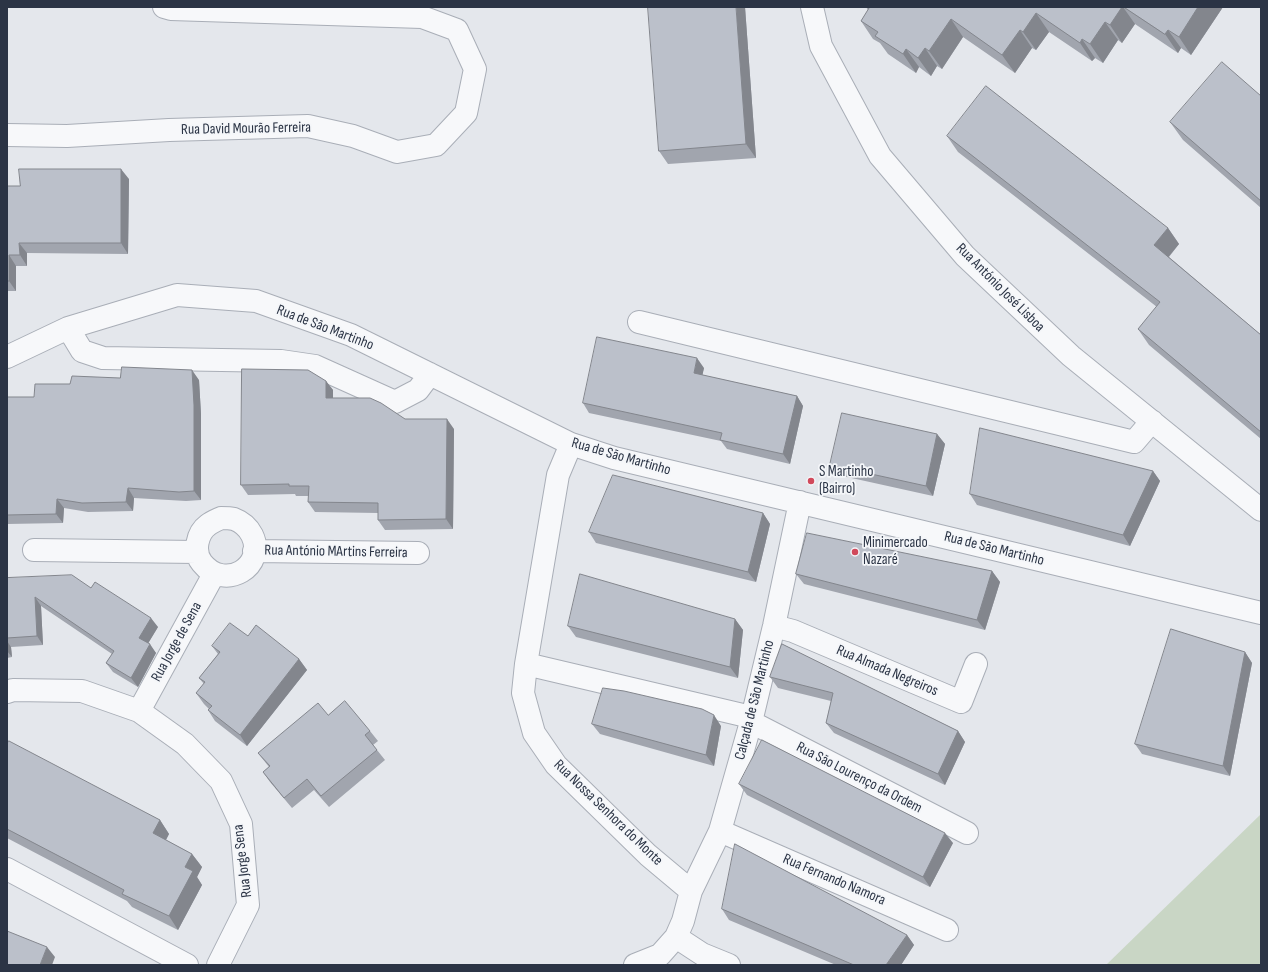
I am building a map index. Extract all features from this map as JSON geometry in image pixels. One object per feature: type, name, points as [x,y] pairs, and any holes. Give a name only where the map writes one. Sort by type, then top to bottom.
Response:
[{"type":"street","name":"Rua David Mourão Ferreira","points":[[7,135],[67,136],[169,130],[308,126],[353,136],[397,152],[436,145],[466,113],[475,69],[457,30],[422,17],[179,9],[164,7]]},
{"type":"street","name":"Rua António José Lisboa","points":[[812,7],[821,46],[880,156],[965,256],[1071,356],[1261,510]]},
{"type":"street","name":"Rua de São Martinho","points":[[7,356],[68,328],[177,295],[256,301],[351,335],[571,444],[614,458],[1260,612]]},
{"type":"street","points":[[639,322],[1134,442],[1152,421]]},
{"type":"street","points":[[68,328],[82,351],[103,358],[281,361],[315,366],[395,402],[418,390],[430,374]]},
{"type":"street","name":"Rua Nossa Senhora do Monte","points":[[571,444],[558,475],[522,693],[534,734],[556,765],[648,855],[691,891]]},
{"type":"street","name":"Calçada de São Martinho","points":[[691,891],[720,831],[751,720],[774,626],[800,502]]},
{"type":"street","points":[[221,518],[234,520],[243,524],[249,530],[254,539],[254,551],[249,565],[242,572],[224,576],[214,574],[206,568],[200,561],[197,552],[201,533],[207,525],[221,518]]},
{"type":"street","points":[[34,550],[197,552]]},
{"type":"street","name":"Rua António MArtins Ferreira","points":[[254,551],[418,553]]},
{"type":"street","name":"Rua Jorge de Sena","points":[[139,711],[214,574]]},
{"type":"street","name":"Rua Almada Negreiros","points":[[774,626],[793,631],[961,702],[976,664]]},
{"type":"street","name":"Rua São Lourenço da Ordem","points":[[526,664],[751,720],[967,833]]},
{"type":"street","name":"Rua Jorge Sena","points":[[7,692],[12,690],[82,691],[139,711],[185,744],[221,781],[241,824],[248,905],[218,965]]},
{"type":"street","name":"Rua Fernando Namora","points":[[720,831],[947,930]]},
{"type":"street","points":[[7,869],[187,965]]},
{"type":"street","points":[[635,965],[660,955],[676,937],[683,921],[691,891]]},
{"type":"street","points":[[676,937],[702,954],[730,965]]},
{"type":"green space","points":[[1261,814],[1261,965],[1106,965]]},
{"type":"building","points":[[648,7],[736,7],[746,144],[659,151]]},
{"type":"building","points":[[868,7],[1122,7],[1110,25],[1105,22],[1090,44],[1082,39],[1080,43],[1036,13],[1023,32],[1020,30],[1002,55],[951,19],[929,51],[925,48],[918,58],[906,49],[903,54],[875,36],[878,32],[861,21],[869,8]]},
{"type":"building","points":[[1124,7],[1198,7],[1179,37],[1168,30],[1165,34]]},
{"type":"building","points":[[1222,62],[1261,96],[1261,201],[1170,122]]},
{"type":"building","points":[[986,86],[1168,228],[1154,245],[1261,335],[1261,432],[1138,329],[1160,302],[947,136]]},
{"type":"building","points":[[19,169],[121,169],[121,243],[19,243],[20,255],[9,255],[9,281],[7,281],[7,186],[20,186]]},
{"type":"building","points":[[597,337],[697,358],[694,373],[797,396],[783,454],[720,440],[722,433],[583,403]]},
{"type":"building","points":[[122,367],[192,370],[194,405],[194,491],[179,492],[128,488],[126,502],[82,503],[57,499],[56,514],[7,515],[7,397],[34,397],[35,384],[70,384],[72,376],[120,378]]},
{"type":"building","points":[[242,369],[308,370],[326,381],[326,398],[370,398],[381,403],[405,419],[447,419],[446,519],[378,520],[378,503],[308,502],[309,486],[289,486],[289,484],[241,485]]},
{"type":"building","points":[[842,413],[937,434],[926,486],[830,465]]},
{"type":"building","points":[[980,428],[1153,471],[1123,535],[970,494]]},
{"type":"building","points":[[613,475],[763,513],[748,572],[589,532]]},
{"type":"building","points":[[807,533],[992,571],[977,620],[796,574]]},
{"type":"building","points":[[580,574],[735,619],[730,667],[568,626]]},
{"type":"building","points":[[72,575],[91,588],[95,582],[151,618],[139,638],[150,644],[131,678],[106,663],[114,651],[35,597],[37,636],[7,638],[7,578]]},
{"type":"building","points":[[230,623],[248,636],[256,625],[299,659],[240,735],[208,710],[212,706],[196,693],[205,682],[199,678],[220,652],[212,646]]},
{"type":"building","points":[[1171,629],[1245,652],[1223,766],[1135,744]]},
{"type":"building","points":[[782,644],[958,731],[938,774],[826,723],[833,693],[770,677]]},
{"type":"building","points":[[603,688],[624,691],[702,709],[714,715],[706,755],[592,724]]},
{"type":"building","points":[[345,701],[370,731],[365,735],[377,750],[321,796],[307,779],[284,798],[263,772],[270,766],[258,753],[318,703],[328,715]]},
{"type":"building","points":[[762,740],[945,833],[923,877],[739,784]]},
{"type":"building","points":[[9,741],[160,820],[153,833],[192,854],[185,867],[193,871],[169,916],[122,894],[124,890],[7,829],[7,744]]},
{"type":"building","points":[[735,844],[907,935],[886,965],[854,965],[722,909]]},
{"type":"building","points":[[7,931],[47,947],[40,965],[7,965]]},
{"type":"place","name":"S Martinho (Bairro)","points":[[811,481]]},
{"type":"place","name":"Minimercado Nazaré","points":[[855,552]]}]
